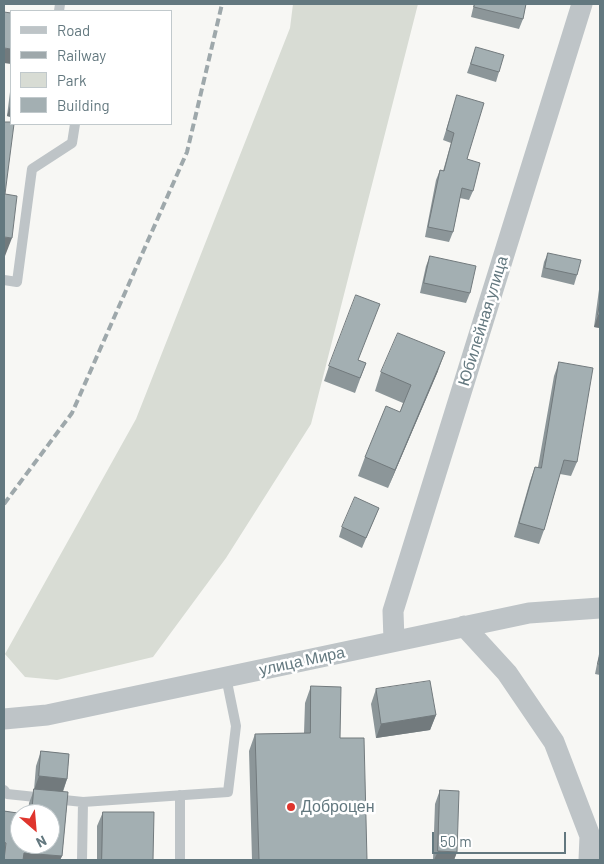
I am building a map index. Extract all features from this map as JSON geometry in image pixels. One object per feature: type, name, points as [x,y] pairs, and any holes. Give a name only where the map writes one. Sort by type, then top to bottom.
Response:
[{"type":"street","name":"Юбилейная улица","points":[[394,640],[393,611],[582,4]]},
{"type":"street","name":"улица Мира","points":[[4,719],[47,715],[394,640],[529,613],[600,608]]},
{"type":"street","points":[[464,626],[507,673],[554,742],[590,836],[589,860]]},
{"type":"lane","points":[[4,280],[17,282],[32,170],[72,143],[75,125]]},
{"type":"lane","points":[[4,790],[7,794],[83,802],[228,792],[236,726],[226,677]]},
{"type":"lane","points":[[180,796],[180,860]]},
{"type":"lane","points":[[82,860],[83,802]]},
{"type":"green space","points":[[293,4],[418,4],[311,424],[226,558],[153,657],[57,680],[25,677],[5,654],[136,419],[290,28]]},
{"type":"building","points":[[475,4],[526,4],[523,19],[474,7]]},
{"type":"building","points":[[4,12],[10,13],[10,49],[4,48]]},
{"type":"building","points":[[476,47],[504,55],[499,72],[471,64]]},
{"type":"building","points":[[457,95],[484,103],[467,159],[480,163],[473,191],[462,188],[453,232],[428,227],[440,170],[444,171],[454,133],[447,130]]},
{"type":"building","points":[[4,122],[10,122],[10,125],[14,125],[5,194],[17,196],[12,238],[4,237]]},
{"type":"building","points":[[548,253],[581,260],[577,275],[545,268]]},
{"type":"building","points":[[430,256],[476,266],[470,293],[424,283]]},
{"type":"building","points":[[356,295],[380,304],[358,360],[366,363],[360,378],[329,366]]},
{"type":"building","points":[[398,333],[445,352],[395,470],[365,457],[386,406],[400,412],[411,385],[381,372]]},
{"type":"building","points":[[559,362],[593,368],[577,462],[564,460],[544,530],[519,523],[535,467],[541,468]]},
{"type":"building","points":[[355,497],[379,508],[366,538],[342,527]]},
{"type":"building","points":[[430,681],[436,715],[381,724],[376,689]]},
{"type":"building","points":[[311,686],[341,687],[340,738],[364,738],[367,860],[259,860],[255,734],[310,733]]},
{"type":"building","points":[[41,751],[69,754],[67,779],[39,776]]},
{"type":"building","points":[[34,789],[68,792],[62,856],[37,854],[60,854],[60,804],[33,804]]},
{"type":"building","points":[[440,790],[459,791],[457,852],[438,851]]},
{"type":"building","points":[[4,811],[10,812],[10,854],[24,854],[23,860],[4,860],[6,843],[4,842]]},
{"type":"building","points":[[103,812],[154,812],[153,860],[102,860]]},
{"type":"railway","points":[[4,504],[72,413],[187,152],[222,4]]},
{"type":"place","name":"Доброцен","points":[[291,807]]}]
